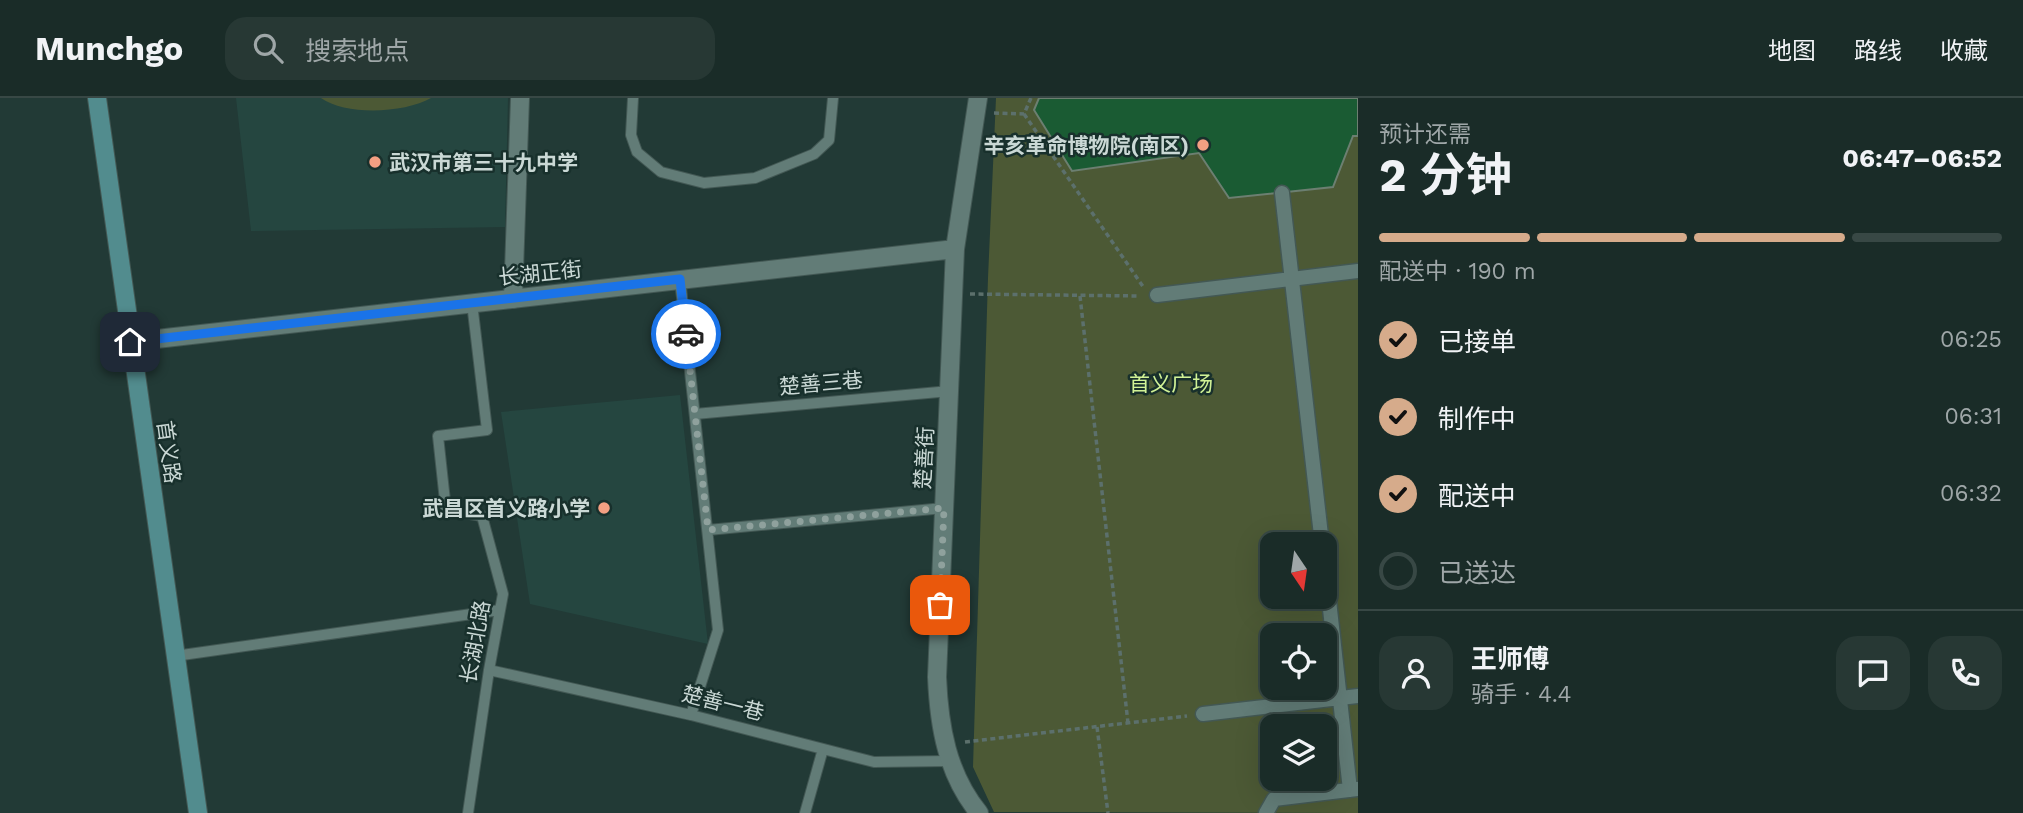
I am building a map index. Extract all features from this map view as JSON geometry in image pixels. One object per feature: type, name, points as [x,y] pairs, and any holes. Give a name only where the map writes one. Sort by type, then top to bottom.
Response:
[{"type":"main road","name":"首义路","points":[[97,98],[198,813]]},
{"type":"street","points":[[513,299],[520,98]]},
{"type":"street","name":"楚善街","points":[[978,105],[955,249],[936,677],[938,718],[947,753],[968,800],[979,813]]},
{"type":"street","points":[[1282,193],[1321,532]]},
{"type":"street","name":"长湖正街","points":[[130,342],[955,249]]},
{"type":"street","points":[[1157,295],[1358,271]]},
{"type":"street","points":[[1266,813],[1274,799],[1354,790],[1330,609]]},
{"type":"street","points":[[1203,714],[1358,696]]},
{"type":"lane","points":[[634,98],[631,135],[637,152],[661,172],[704,183],[755,178],[814,154],[829,140],[833,98]]},
{"type":"lane","points":[[680,279],[719,630],[691,715]]},
{"type":"lane","name":"长湖北路","points":[[468,813],[503,594],[482,516],[446,510],[438,436],[487,430],[472,303]]},
{"type":"lane","name":"楚善三巷","points":[[695,414],[950,391]]},
{"type":"lane","points":[[708,530],[944,508]]},
{"type":"lane","points":[[175,656],[500,610]]},
{"type":"lane","name":"楚善一巷","points":[[489,670],[691,715],[874,762],[947,753]]},
{"type":"lane","points":[[805,813],[823,749]]},
{"type":"path","points":[[1024,114],[1031,98]]},
{"type":"path","points":[[954,294],[1149,296],[1024,114],[978,105]]},
{"type":"path","points":[[1080,296],[1128,723]]},
{"type":"path","points":[[947,753],[1097,727],[1203,714]]},
{"type":"path","points":[[1097,727],[1108,813]]},
{"type":"shaded area","name":"武汉市第三十九中学","points":[[236,98],[508,98],[505,227],[251,231]]},
{"type":"shaded area","name":"武昌区首义路小学","points":[[680,395],[708,644],[530,604],[501,412]]},
{"type":"green space","points":[[321,98],[431,98],[406,107],[360,110],[332,104]]},
{"type":"green space","name":"首义广场","points":[[996,98],[1358,98],[1358,813],[994,812],[973,767]]},
{"type":"building","name":"辛亥革命博物院(南区)","points":[[1039,98],[1358,98],[1358,136],[1353,136],[1333,187],[1229,198],[1199,153],[1072,171],[1034,110]]},
{"type":"way so far","points":[[686,334],[708,530],[944,508],[940,605]]},
{"type":"place","name":"辛亥革命博物院(南区)","points":[[1203,145]]},
{"type":"place","name":"武汉市第三十九中学","points":[[375,162]]},
{"type":"place","name":"武昌区首义路小学","points":[[604,508]]},
{"type":"route","points":[[130,342],[680,279],[686,334]]}]
